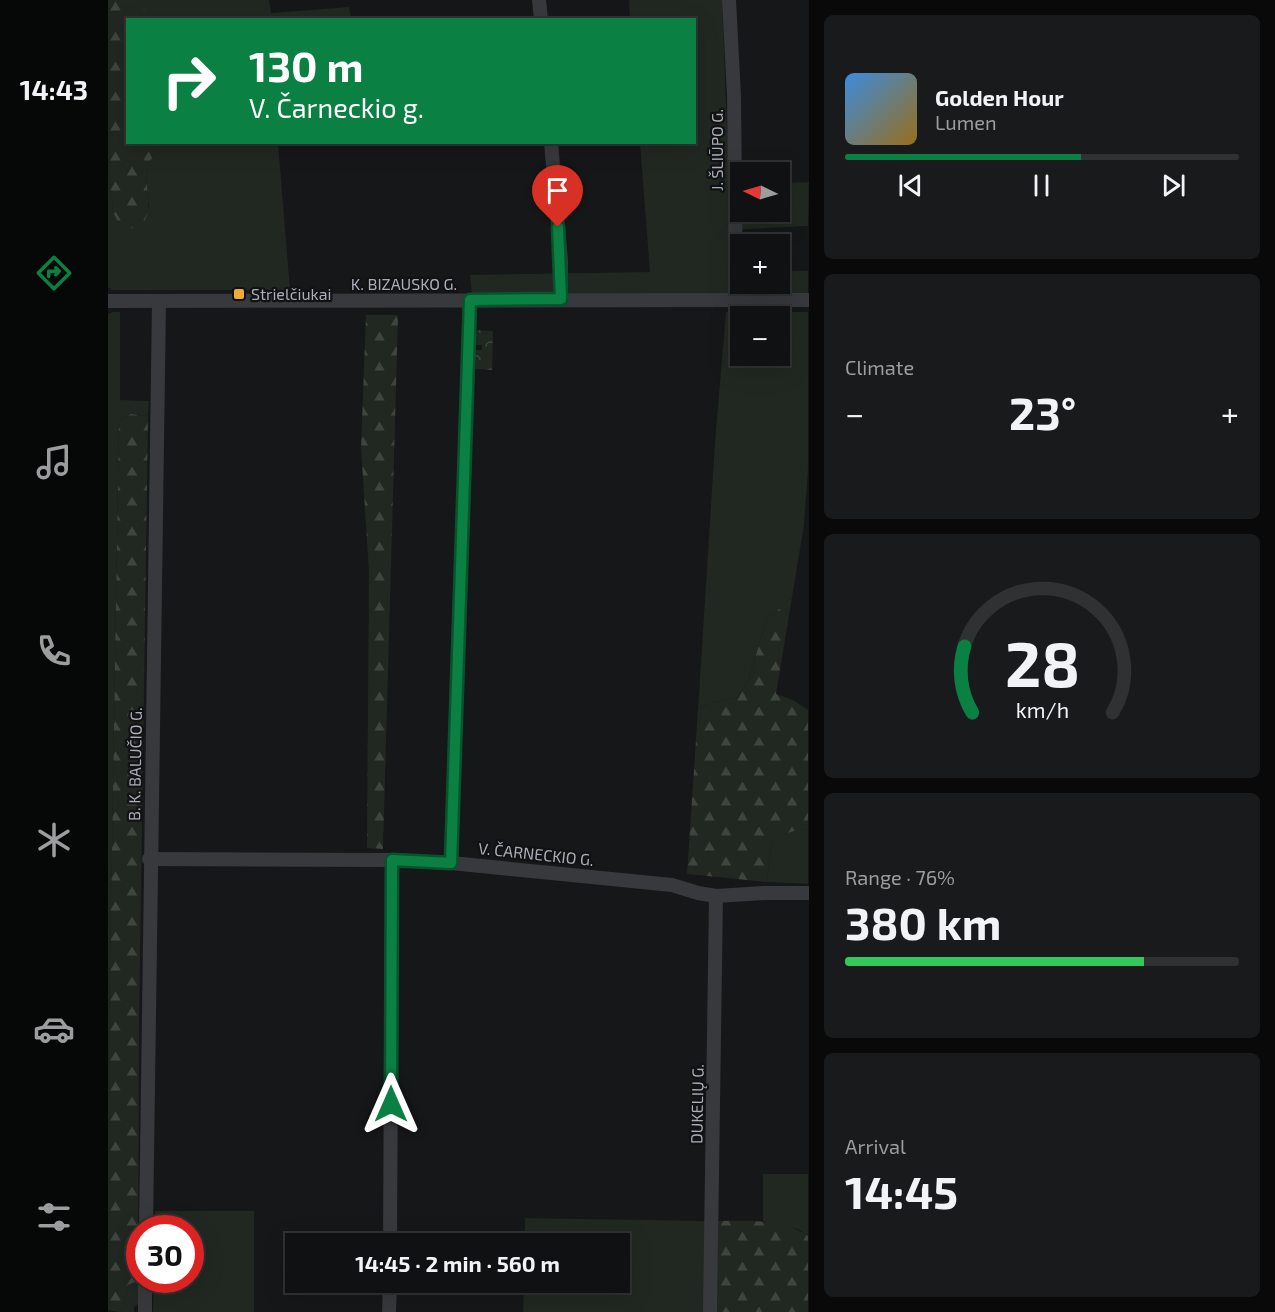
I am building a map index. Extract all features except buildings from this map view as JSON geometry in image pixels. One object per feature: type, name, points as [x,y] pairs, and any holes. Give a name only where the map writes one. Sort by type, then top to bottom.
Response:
[{"type":"street","points":[[539,0],[541,18]]},
{"type":"street","name":"J. ŠLIŪPO G.","points":[[729,0],[734,96],[736,299]]},
{"type":"street","points":[[551,144],[561,261],[561,299]]},
{"type":"street","points":[[451,863],[470,300]]},
{"type":"street","name":"K. BIZAUSKO G.","points":[[108,301],[808,300]]},
{"type":"street","name":"B. K. BALUČIO G.","points":[[146,1215],[149,859],[159,301]]},
{"type":"street","name":"V. ČARNECKIO G.","points":[[149,859],[392,860],[451,863],[672,885],[716,896],[808,893]]},
{"type":"street","points":[[390,1233],[392,860]]},
{"type":"street","name":"DUKELIŲ G.","points":[[710,1312],[716,896]]},
{"type":"street","points":[[145,1293],[145,1312]]},
{"type":"street","points":[[389,1312],[390,1293]]},
{"type":"green space","points":[[108,0],[144,0],[148,18],[126,18],[126,144],[162,144],[162,147],[148,166],[147,216],[143,223],[135,228],[122,229],[113,212],[108,156]]},
{"type":"green space","points":[[144,0],[269,0],[271,13],[349,7],[351,18],[148,18],[143,9]]},
{"type":"green space","points":[[629,0],[722,0],[730,222],[790,222],[790,183],[809,182],[808,226],[730,230],[730,294],[790,294],[790,271],[808,271],[808,294],[472,295],[470,275],[650,272],[640,144],[696,144],[696,18],[630,18]]},
{"type":"green space","points":[[162,144],[278,144],[290,290],[112,290],[108,287],[108,156],[113,212],[149,207],[146,186],[148,163]]},
{"type":"green space","points":[[120,312],[120,400],[149,401],[148,416],[131,414],[119,420],[108,1089],[108,314]]},
{"type":"green space","points":[[726,312],[730,312],[730,366],[790,366],[790,312],[808,312],[808,469],[804,525],[792,597],[766,621],[748,682],[736,698],[710,703],[698,710],[715,442]]},
{"type":"green space","points":[[366,315],[398,315],[383,849],[367,848],[369,571],[361,448]]},
{"type":"green space","points":[[475,330],[493,331],[492,370],[473,369],[474,350],[482,350],[482,345],[475,345]]},
{"type":"green space","points":[[131,414],[148,416],[138,1215],[126,1215],[126,1293],[120,1312],[108,1310],[108,1089],[119,420]]},
{"type":"green space","points":[[792,597],[776,694],[793,700],[808,710],[808,830],[793,831],[771,845],[767,882],[687,874],[698,710],[710,703],[736,698],[748,682],[766,621]]},
{"type":"green space","points":[[796,829],[808,830],[808,884],[767,882],[771,845]]},
{"type":"green space","points":[[763,1174],[808,1174],[808,1236],[798,1229],[763,1221]]},
{"type":"green space","points":[[155,1211],[254,1211],[254,1312],[153,1312],[154,1293],[204,1293],[204,1215],[155,1215]]},
{"type":"green space","points":[[525,1218],[705,1221],[705,1312],[523,1312],[524,1293],[630,1293],[630,1233],[525,1233]]},
{"type":"green space","points":[[718,1221],[776,1223],[808,1236],[808,1312],[717,1312]]},
{"type":"green space","points":[[126,1293],[138,1293],[138,1304],[134,1307],[134,1312],[120,1312]]},
{"type":"place","name":"Strielčiukai","points":[[239,294]]},
{"type":"route","points":[[391,1104],[392,860],[451,863],[470,300],[561,299],[558,227]]}]
